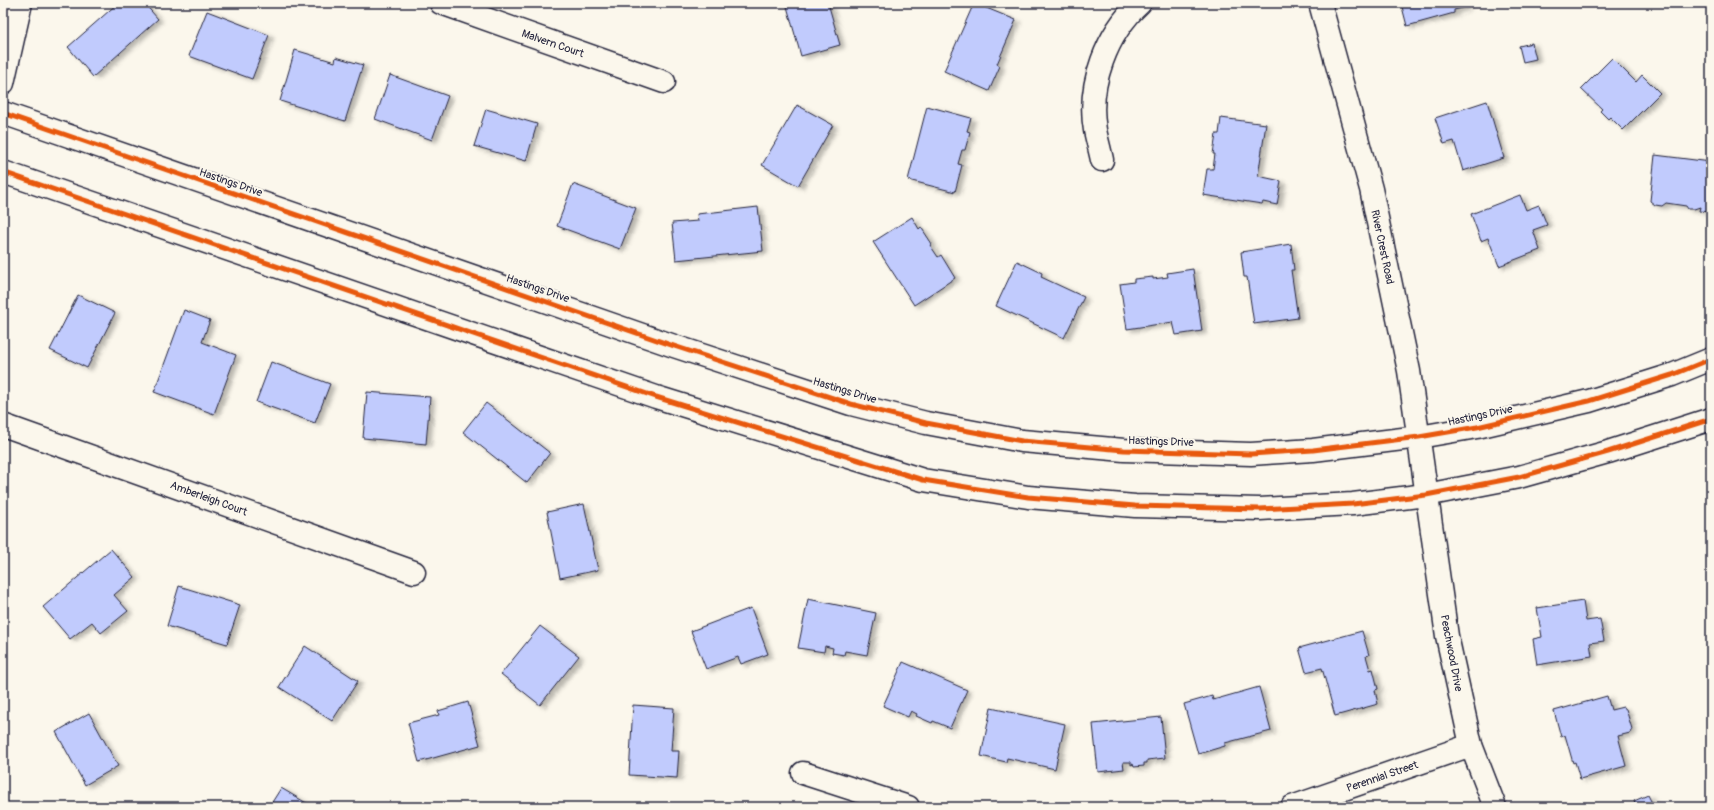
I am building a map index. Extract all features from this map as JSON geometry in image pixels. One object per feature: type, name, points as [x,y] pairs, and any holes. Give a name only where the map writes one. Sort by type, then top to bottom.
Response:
[{"type":"street","points":[[3,83],[21,3]]},
{"type":"street","name":"Malvern Court","points":[[441,3],[664,82]]},
{"type":"street","points":[[1102,160],[1094,129],[1094,96],[1100,65],[1113,35],[1132,10],[1140,3]]},
{"type":"street","name":"River Crest Road","points":[[1320,3],[1371,189],[1409,371],[1426,495]]},
{"type":"street","name":"Hastings Drive","points":[[3,113],[674,346],[851,404],[926,423],[1022,441],[1124,450],[1243,454],[1313,450],[1419,437],[1477,427],[1589,401],[1672,375],[1711,359]]},
{"type":"street","points":[[3,172],[656,397],[923,480],[1028,497],[1134,506],[1260,509],[1353,504],[1426,495],[1519,477],[1608,452],[1711,419]]},
{"type":"street","name":"Amberleigh Court","points":[[3,425],[414,572]]},
{"type":"street","name":"Peachwood Drive","points":[[1426,495],[1447,636],[1471,745],[1495,807]]},
{"type":"street","name":"Perennial Street","points":[[1292,807],[1471,745]]},
{"type":"street","points":[[802,773],[908,807]]},
{"type":"building","points":[[118,3],[144,3],[158,19],[93,77],[68,47]]},
{"type":"building","points":[[786,3],[828,3],[840,45],[801,56]]},
{"type":"building","points":[[974,3],[1016,20],[997,64],[1000,66],[989,91],[944,71]]},
{"type":"building","points":[[1401,3],[1465,3],[1466,7],[1454,10],[1454,13],[1407,26]]},
{"type":"building","points":[[207,11],[269,35],[252,79],[189,56]]},
{"type":"building","points":[[1532,43],[1536,59],[1523,62],[1519,46]]},
{"type":"building","points":[[295,50],[335,62],[336,57],[363,65],[345,121],[280,101]]},
{"type":"building","points":[[1612,58],[1636,82],[1642,75],[1660,93],[1623,130],[1610,117],[1608,119],[1600,111],[1602,109],[1581,89]]},
{"type":"building","points":[[390,75],[448,96],[432,140],[375,119]]},
{"type":"building","points":[[1487,101],[1504,158],[1463,171],[1454,141],[1444,144],[1435,118]]},
{"type":"building","points":[[797,105],[833,125],[798,186],[762,165]]},
{"type":"building","points":[[927,106],[971,118],[967,131],[970,132],[965,150],[962,150],[958,164],[962,165],[955,192],[908,180]]},
{"type":"building","points":[[486,109],[537,124],[526,161],[474,146]]},
{"type":"building","points":[[1221,118],[1266,124],[1258,176],[1281,181],[1277,205],[1203,195],[1207,169],[1213,169],[1215,154],[1213,154],[1216,134],[1219,134]]},
{"type":"building","points":[[1655,155],[1711,162],[1711,212],[1699,211],[1700,207],[1688,209],[1686,206],[1666,203],[1662,206],[1655,205],[1650,201]]},
{"type":"building","points":[[573,184],[636,208],[620,249],[557,226]]},
{"type":"building","points":[[1520,195],[1526,210],[1539,205],[1547,225],[1533,230],[1540,250],[1499,266],[1488,238],[1481,241],[1471,214]]},
{"type":"building","points":[[758,207],[763,251],[676,260],[672,223],[698,221],[697,214]]},
{"type":"building","points":[[912,217],[919,229],[921,227],[938,257],[941,255],[955,278],[914,305],[873,242]]},
{"type":"building","points":[[1291,244],[1294,270],[1291,270],[1298,318],[1254,324],[1247,277],[1244,277],[1241,252]]},
{"type":"building","points":[[1017,261],[1042,273],[1041,277],[1084,297],[1064,338],[996,306]]},
{"type":"building","points":[[1193,269],[1202,331],[1176,335],[1173,322],[1127,329],[1120,284],[1134,282],[1134,279],[1168,277],[1167,273]]},
{"type":"building","points":[[78,295],[115,313],[87,368],[50,350]]},
{"type":"building","points":[[184,310],[210,320],[202,342],[236,355],[214,414],[154,392]]},
{"type":"building","points":[[271,362],[330,384],[315,423],[256,402]]},
{"type":"building","points":[[367,392],[430,397],[426,444],[363,438]]},
{"type":"building","points":[[486,403],[550,453],[527,483],[463,432]]},
{"type":"building","points":[[584,504],[598,570],[560,578],[547,512]]},
{"type":"building","points":[[111,549],[135,577],[114,595],[128,611],[101,633],[92,622],[70,639],[43,607]]},
{"type":"building","points":[[179,586],[240,605],[227,644],[167,626]]},
{"type":"building","points":[[808,599],[876,613],[867,655],[845,651],[844,655],[832,653],[833,648],[825,646],[824,652],[798,648]]},
{"type":"building","points":[[1583,601],[1586,621],[1600,619],[1604,641],[1590,643],[1592,656],[1537,665],[1533,639],[1542,637],[1537,608]]},
{"type":"building","points":[[751,608],[768,654],[741,664],[738,657],[706,669],[691,631]]},
{"type":"building","points":[[540,626],[579,656],[540,705],[501,674]]},
{"type":"building","points":[[1362,631],[1369,655],[1366,656],[1370,670],[1373,669],[1378,689],[1375,690],[1378,704],[1335,716],[1322,668],[1306,672],[1299,648]]},
{"type":"building","points":[[305,646],[358,681],[332,721],[279,687]]},
{"type":"building","points":[[903,662],[967,690],[950,728],[933,721],[932,723],[916,716],[917,714],[911,711],[908,717],[883,706]]},
{"type":"building","points":[[1259,687],[1271,731],[1225,743],[1225,746],[1198,754],[1184,704],[1212,696],[1213,700]]},
{"type":"building","points":[[1607,696],[1611,710],[1623,707],[1626,709],[1632,729],[1630,733],[1618,736],[1626,766],[1580,779],[1575,762],[1573,763],[1565,735],[1561,737],[1554,711]]},
{"type":"building","points":[[468,702],[480,745],[419,762],[408,723],[439,715],[438,711]]},
{"type":"building","points":[[633,705],[674,708],[671,751],[679,751],[677,778],[629,775]]},
{"type":"building","points":[[991,708],[1065,724],[1055,769],[1007,758],[1006,762],[981,756]]},
{"type":"building","points":[[89,713],[118,766],[85,785],[56,732]]},
{"type":"building","points":[[1161,717],[1165,758],[1147,760],[1147,763],[1144,763],[1144,766],[1134,767],[1133,764],[1131,765],[1131,762],[1123,762],[1124,769],[1098,772],[1093,724]]},
{"type":"building","points":[[281,788],[313,807],[269,807]]},
{"type":"building","points":[[1648,795],[1654,807],[1636,807],[1634,801]]},
{"type":"cycle path","points":[[3,113],[674,346],[851,404],[926,423],[1022,441],[1124,450],[1251,454],[1313,450],[1419,437],[1477,427],[1589,401],[1672,375],[1711,359]]},
{"type":"cycle path","points":[[3,172],[656,397],[923,480],[1028,497],[1135,506],[1260,509],[1353,504],[1426,495],[1519,477],[1608,452],[1711,419]]}]
